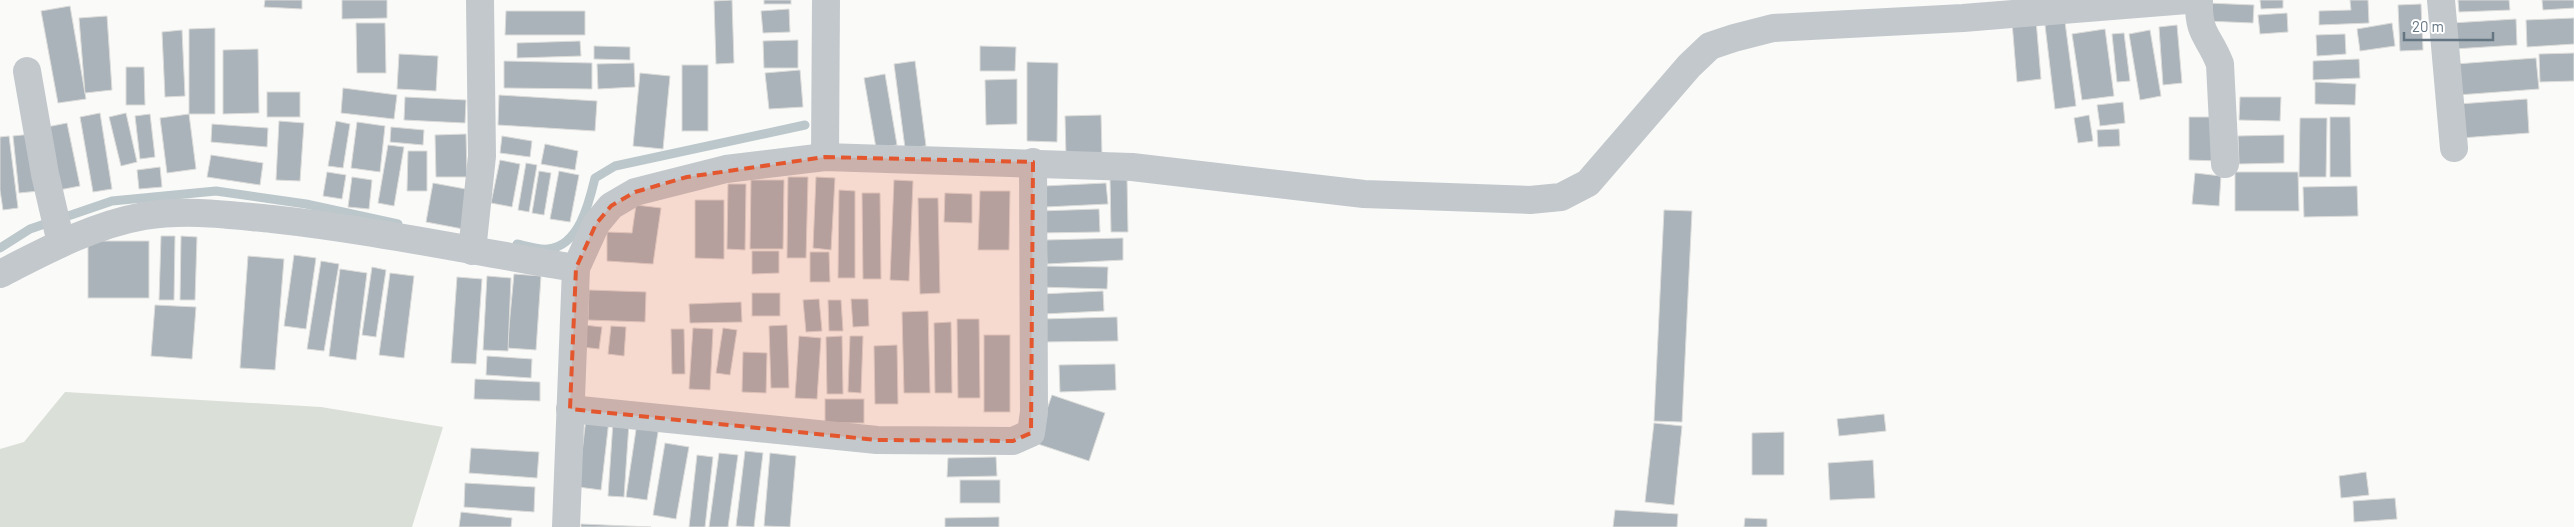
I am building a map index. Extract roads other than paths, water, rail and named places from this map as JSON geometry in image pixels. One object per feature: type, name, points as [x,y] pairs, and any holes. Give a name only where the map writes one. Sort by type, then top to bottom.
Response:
[{"type":"street","points":[[472,251],[482,156],[480,0]]},
{"type":"street","points":[[825,157],[826,0]]},
{"type":"street","points":[[566,527],[576,268],[596,224],[611,206],[635,192],[726,169],[825,157],[970,163],[1033,162],[1132,167],[1364,194],[1530,200],[1562,196],[1588,183],[1676,81],[1710,46],[1734,38],[1773,28],[1963,18],[2187,0]]},
{"type":"street","points":[[2199,0],[2198,20],[2201,31],[2215,52],[2220,64],[2225,164]]},
{"type":"street","points":[[2441,0],[2454,148]]},
{"type":"street","points":[[27,71],[41,157],[61,243]]},
{"type":"street","points":[[570,409],[877,440],[1013,441],[1031,433],[1034,412],[1033,162]]},
{"type":"street","points":[[0,274],[61,243],[107,226],[143,216],[195,211],[328,225],[576,268]]},
{"type":"waterway","points":[[517,244],[548,249],[559,246],[568,240],[575,232],[586,211],[595,178],[615,166],[805,125]]},
{"type":"waterway","points":[[0,248],[30,229],[112,201],[216,191],[306,204],[398,224]]}]
